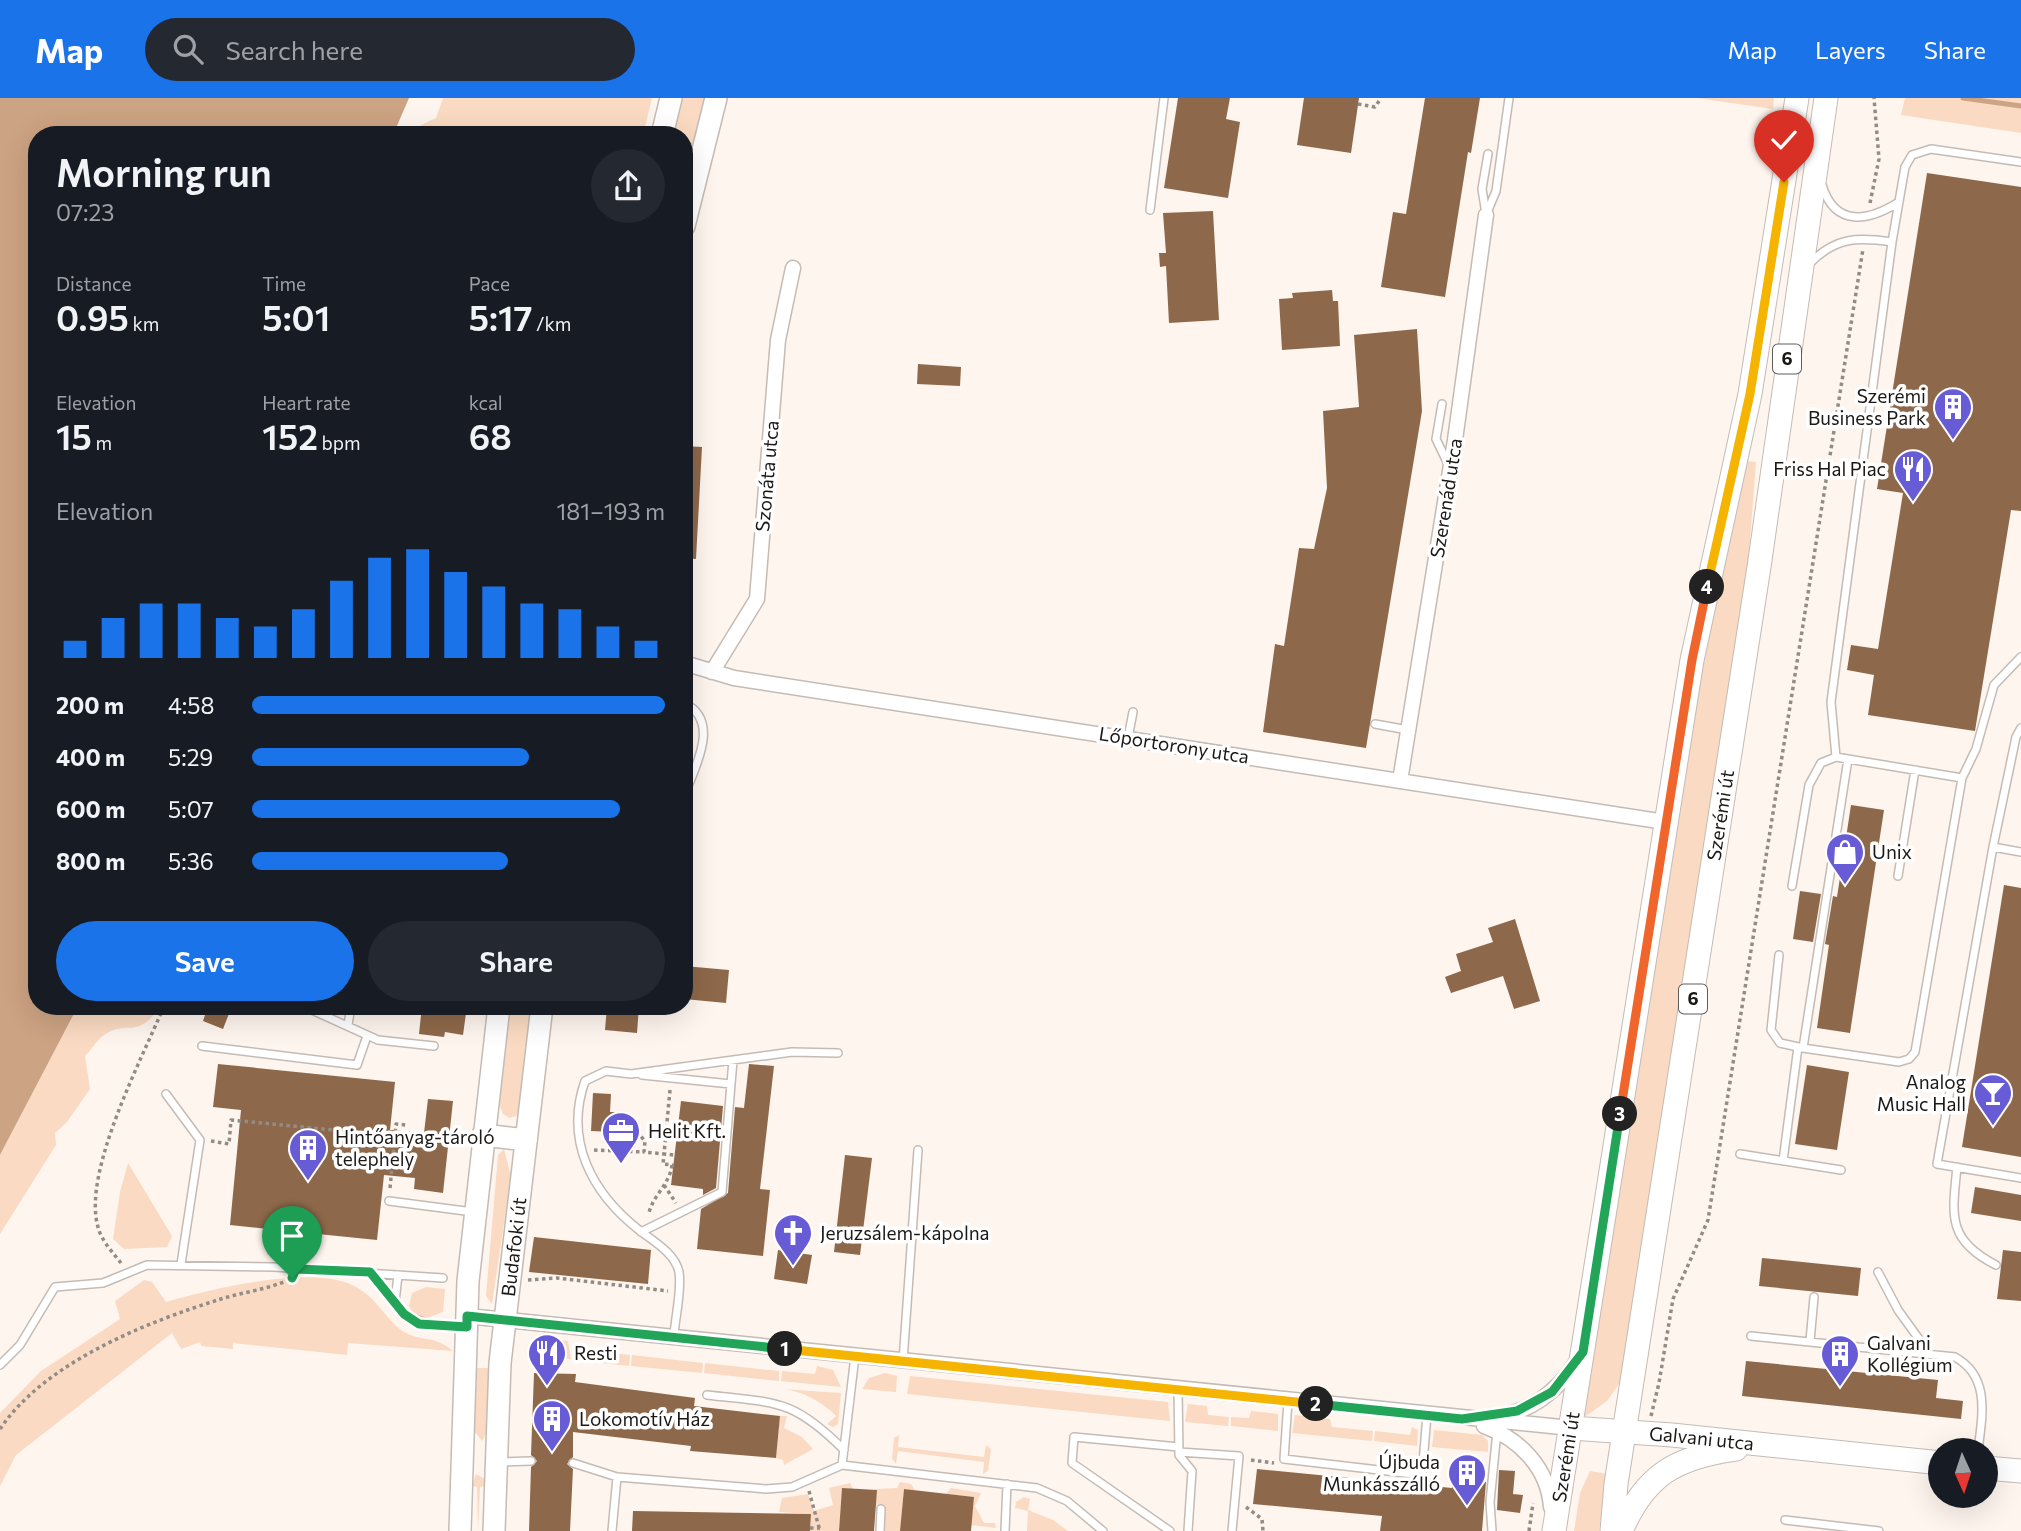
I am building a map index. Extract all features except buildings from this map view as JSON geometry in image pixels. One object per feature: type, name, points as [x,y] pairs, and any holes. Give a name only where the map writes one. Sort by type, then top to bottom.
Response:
[{"type":"main road","points":[[664,126],[671,98]]},
{"type":"main road","points":[[693,190],[716,98]]},
{"type":"main road","name":"Szerémi út","points":[[1554,1531],[1665,822],[1697,635],[1750,394],[1797,98]]},
{"type":"main road","name":"Szerémi út","points":[[1612,1531],[1625,1431],[1759,567],[1826,98]]},
{"type":"main road","name":"Budafoki út","points":[[460,1531],[467,1322],[474,1212],[498,1015]]},
{"type":"main road","name":"Budafoki út","points":[[494,1531],[505,1320],[541,1015]]},
{"type":"main road","points":[[483,1135],[526,1140]]},
{"type":"main road","name":"Galvani utca","points":[[1571,1428],[1648,1433],[1928,1462]]},
{"type":"main road","points":[[1621,1531],[1637,1498],[1664,1470],[1721,1451],[1765,1445]]},
{"type":"main road","points":[[462,1460],[496,1462]]},
{"type":"main road","points":[[1998,1469],[2021,1471]]},
{"type":"street","name":"Szerenád utca","points":[[1400,781],[1450,469],[1486,215]]},
{"type":"street","name":"Szonáta utca","points":[[712,672],[757,599],[778,340],[793,268]]},
{"type":"street","name":"Lőportorony utca","points":[[693,666],[712,672],[1665,822]]},
{"type":"street","name":"Galvani utca","points":[[467,1322],[505,1320],[1571,1428]]},
{"type":"street","name":"Galvani utca","points":[[1462,1419],[1497,1416],[1533,1405],[1552,1392],[1583,1352]]},
{"type":"street","name":"Galvani utca","points":[[1462,1419],[1497,1431],[1524,1451],[1542,1472],[1551,1499],[1554,1531]]},
{"type":"lane","points":[[1150,210],[1164,98]]},
{"type":"lane","points":[[1486,215],[1496,191],[1509,98]]},
{"type":"lane","points":[[1836,758],[1831,702],[1892,242],[1905,167],[1918,151],[1931,149],[2021,162]]},
{"type":"lane","points":[[1486,215],[1482,189],[1488,154]]},
{"type":"lane","points":[[1816,166],[1832,204],[1847,215],[1868,218],[1899,202]]},
{"type":"lane","points":[[1799,273],[1824,250],[1839,241],[1865,237],[1892,242]]},
{"type":"lane","points":[[1442,404],[1436,439],[1450,469]]},
{"type":"lane","points":[[1779,955],[1771,1030],[1780,1043],[1893,1062],[1906,1061],[1913,1056],[1962,778],[1976,749],[1994,685],[2021,657]]},
{"type":"lane","points":[[693,711],[697,714],[704,736],[703,750],[693,774]]},
{"type":"lane","points":[[1128,738],[1133,712]]},
{"type":"lane","points":[[1375,724],[1408,730]]},
{"type":"lane","points":[[2021,728],[2016,737],[1993,847],[1937,1164],[2021,1178]]},
{"type":"lane","points":[[1792,886],[1809,785],[1821,763],[1836,758],[1848,759],[1962,778]]},
{"type":"lane","points":[[1783,1161],[1848,759]]},
{"type":"lane","points":[[1898,876],[1915,770]]},
{"type":"lane","points":[[1993,847],[2021,852]]},
{"type":"lane","points":[[324,1015],[367,1036],[434,1046]]},
{"type":"lane","points":[[348,1025],[350,1015]]},
{"type":"lane","points":[[202,1046],[357,1065],[367,1036]]},
{"type":"lane","points":[[631,1074],[792,1052],[838,1053]]},
{"type":"lane","points":[[643,1230],[722,1192],[733,1060]]},
{"type":"lane","points":[[674,1337],[679,1272],[671,1258],[643,1230],[603,1196],[579,1149],[576,1122],[585,1081],[606,1071],[731,1084]]},
{"type":"lane","points":[[166,1094],[200,1140],[181,1264]]},
{"type":"lane","points":[[903,1361],[918,1150]]},
{"type":"lane","points":[[1740,1154],[1841,1170]]},
{"type":"lane","points":[[1957,1167],[1952,1212],[1955,1225],[1962,1239],[1976,1254],[1996,1265]]},
{"type":"lane","points":[[389,1201],[474,1212]]},
{"type":"lane","points":[[0,1365],[20,1345],[55,1287],[103,1283],[126,1271],[147,1265],[370,1272],[443,1278]]},
{"type":"lane","name":"Galvani utca","points":[[370,1272],[404,1314],[419,1324],[467,1322]]},
{"type":"lane","points":[[1878,1272],[1898,1310],[1929,1353]]},
{"type":"lane","points":[[395,1303],[398,1275]]},
{"type":"lane","points":[[1810,1342],[1814,1297]]},
{"type":"lane","points":[[1751,1336],[1955,1357],[1975,1374],[1982,1393],[1979,1438]]},
{"type":"lane","points":[[842,1465],[855,1356]]},
{"type":"lane","points":[[1178,1389],[1179,1449],[1192,1471],[1188,1531]]},
{"type":"lane","points":[[707,1395],[793,1408],[816,1423],[844,1450]]},
{"type":"lane","points":[[1288,1401],[1284,1458],[1422,1475],[1427,1415]]},
{"type":"lane","points":[[1492,1531],[1490,1502],[1497,1431]]},
{"type":"lane","points":[[1170,1531],[1072,1463],[1074,1437],[1239,1456],[1232,1531]]},
{"type":"lane","points":[[496,1462],[531,1461]]},
{"type":"lane","points":[[573,1463],[617,1476],[766,1489],[806,1482],[842,1465],[1007,1484],[1037,1488],[1067,1500],[1103,1531]]},
{"type":"lane","points":[[612,1531],[617,1476]]},
{"type":"lane","points":[[1005,1531],[1007,1484]]},
{"type":"lane","points":[[880,1531],[881,1509]]},
{"type":"lane","points":[[1785,1520],[1879,1531]]},
{"type":"path","points":[[1358,104],[1376,107],[1381,98]]},
{"type":"path","points":[[1868,218],[1879,159],[1874,98]]},
{"type":"path","points":[[1648,1433],[1673,1299],[1708,1220],[1865,237]]},
{"type":"path","points":[[126,1271],[98,1229],[94,1207],[97,1184],[111,1133],[160,1015]]},
{"type":"path","points":[[643,1230],[652,1201],[671,1175],[672,1165],[663,1164],[663,1154],[672,1078]]},
{"type":"path","points":[[615,1115],[626,1119],[645,1141],[644,1152]]},
{"type":"path","points":[[200,1140],[229,1144],[232,1119],[395,1136]]},
{"type":"path","points":[[389,1201],[396,1124],[406,1125]]},
{"type":"path","points":[[579,1149],[674,1155]]},
{"type":"path","points":[[664,1185],[673,1194],[680,1212]]},
{"type":"path","points":[[0,1429],[46,1382],[113,1342],[176,1313],[232,1296],[272,1288],[292,1278],[296,1269]]},
{"type":"path","points":[[528,1280],[557,1278],[677,1292]]},
{"type":"path","points":[[1248,1473],[1250,1460],[1278,1463]]},
{"type":"path","points":[[806,1482],[820,1530],[810,1528]]},
{"type":"path","points":[[1529,1531],[1533,1503],[1531,1492]]},
{"type":"path","points":[[1241,1503],[1262,1519],[1263,1531]]},
{"type":"shaded area","points":[[0,98],[409,98],[397,126],[28,126],[28,1015],[73,1015],[0,1155]]},
{"type":"shaded area","points":[[443,98],[652,98],[645,126],[420,126],[436,118]]},
{"type":"shaded area","points":[[682,98],[705,98],[693,147],[693,126],[675,126]]},
{"type":"shaded area","points":[[1697,98],[1774,98],[1773,109]]},
{"type":"shaded area","points":[[1905,98],[2021,98],[2021,133],[1901,115]]},
{"type":"shaded area","points":[[1747,461],[1756,462],[1747,579],[1621,1381],[1607,1401],[1586,1416],[1584,1415],[1702,658]]},
{"type":"shaded area","points":[[73,1015],[154,1015],[138,1027],[120,1028],[104,1035],[85,1056],[90,1089],[67,1122],[55,1133],[56,1145],[0,1234],[0,1155]]},
{"type":"shaded area","points":[[509,1015],[530,1015],[520,1108],[516,1116],[509,1118],[503,1114],[498,1101]]},
{"type":"shaded area","points":[[504,1149],[511,1176],[492,1304],[486,1296],[498,1155]]},
{"type":"shaded area","points":[[128,1163],[172,1236],[167,1247],[124,1249],[113,1239],[120,1192]]},
{"type":"shaded area","points":[[311,1277],[334,1279],[361,1290],[404,1332],[440,1343],[453,1351],[348,1343],[347,1355],[233,1343],[233,1349],[201,1346],[200,1342],[181,1349],[172,1333],[16,1455],[0,1486],[0,1413],[41,1371],[120,1319],[115,1301],[144,1280],[152,1282],[166,1302],[260,1281]]},
{"type":"shaded area","points":[[426,1287],[445,1289],[443,1312],[427,1318],[414,1315],[409,1306],[412,1293]]},
{"type":"shaded area","points":[[537,1338],[568,1341],[571,1359],[535,1356]]},
{"type":"shaded area","points":[[574,1349],[630,1355],[629,1366],[573,1360]]},
{"type":"shaded area","points":[[632,1355],[703,1363],[702,1373],[631,1366]]},
{"type":"shaded area","points":[[705,1363],[779,1371],[779,1381],[704,1373]]},
{"type":"shaded area","points":[[817,1366],[833,1370],[841,1387],[781,1381],[782,1371],[815,1374]]},
{"type":"shaded area","points":[[477,1368],[489,1368],[486,1434],[482,1441],[475,1432]]},
{"type":"shaded area","points":[[885,1373],[897,1376],[896,1392],[862,1389],[869,1378]]},
{"type":"shaded area","points":[[910,1376],[1168,1402],[1170,1421],[907,1394]]},
{"type":"shaded area","points":[[782,1389],[841,1393],[838,1424],[833,1427],[827,1424],[836,1416],[818,1401],[804,1394]]},
{"type":"shaded area","points":[[1188,1404],[1207,1406],[1208,1415],[1229,1417],[1228,1426],[1185,1422]]},
{"type":"shaded area","points":[[1251,1411],[1278,1414],[1278,1431],[1231,1426],[1231,1417],[1249,1418]]},
{"type":"shaded area","points":[[1295,1415],[1330,1419],[1332,1427],[1373,1431],[1372,1441],[1292,1433]]},
{"type":"shaded area","points":[[780,1416],[787,1416],[784,1428],[802,1437],[813,1449],[784,1465],[783,1460],[776,1458]]},
{"type":"shaded area","points":[[1412,1427],[1418,1430],[1417,1446],[1374,1441],[1375,1431],[1410,1435]]},
{"type":"shaded area","points":[[1434,1430],[1482,1435],[1488,1441],[1488,1452],[1432,1447]]},
{"type":"shaded area","points":[[899,1435],[898,1447],[984,1457],[986,1445],[991,1449],[988,1471],[983,1474],[984,1462],[898,1451],[896,1464],[892,1459],[894,1438]]},
{"type":"shaded area","points":[[1590,1471],[1608,1474],[1599,1531],[1574,1531],[1580,1493]]},
{"type":"shaded area","points":[[476,1474],[485,1479],[485,1486],[480,1487],[478,1531],[477,1487],[472,1486]]},
{"type":"shaded area","points":[[900,1482],[911,1484],[915,1490],[904,1489],[900,1531],[884,1531],[885,1510],[876,1509],[875,1489],[897,1488]]},
{"type":"shaded area","points":[[850,1483],[853,1489],[842,1488],[839,1531],[810,1531],[811,1514],[779,1512],[782,1498],[808,1494],[814,1511],[833,1505],[829,1488]]},
{"type":"shaded area","points":[[951,1488],[981,1493],[975,1506],[984,1523],[995,1523],[996,1528],[971,1525],[974,1497],[946,1494]]},
{"type":"shaded area","points":[[1024,1497],[1030,1499],[1028,1510],[1053,1520],[1068,1531],[1027,1531],[1028,1511],[1015,1508],[1016,1502]]},
{"type":"waterway","points":[[1963,98],[2021,106]]},
{"type":"place","name":"Szerémi Business Park","points":[[1953,441]]},
{"type":"place","name":"Friss Hal Piac","points":[[1913,503]]},
{"type":"place","name":"Unix","points":[[1845,886]]},
{"type":"place","name":"Analog Music Hall","points":[[1993,1127]]},
{"type":"place","name":"Helit Kft.","points":[[621,1165]]},
{"type":"place","name":"Hintőanyag-tároló telephely","points":[[308,1182]]},
{"type":"place","name":"Jeruzsálem-kápolna","points":[[793,1267]]},
{"type":"place","name":"Resti","points":[[547,1387]]},
{"type":"place","name":"Galvani Kollégium","points":[[1840,1388]]},
{"type":"place","name":"Lokomotív Ház","points":[[552,1453]]},
{"type":"place","name":"Újbuda Munkásszálló","points":[[1467,1507]]},
{"type":"route","points":[[292,1278],[296,1269],[370,1272],[404,1314],[419,1324],[467,1327],[467,1316],[1462,1419],[1517,1411],[1533,1405],[1552,1392],[1569,1374],[1583,1352],[1692,660],[1750,394],[1784,182]]}]
